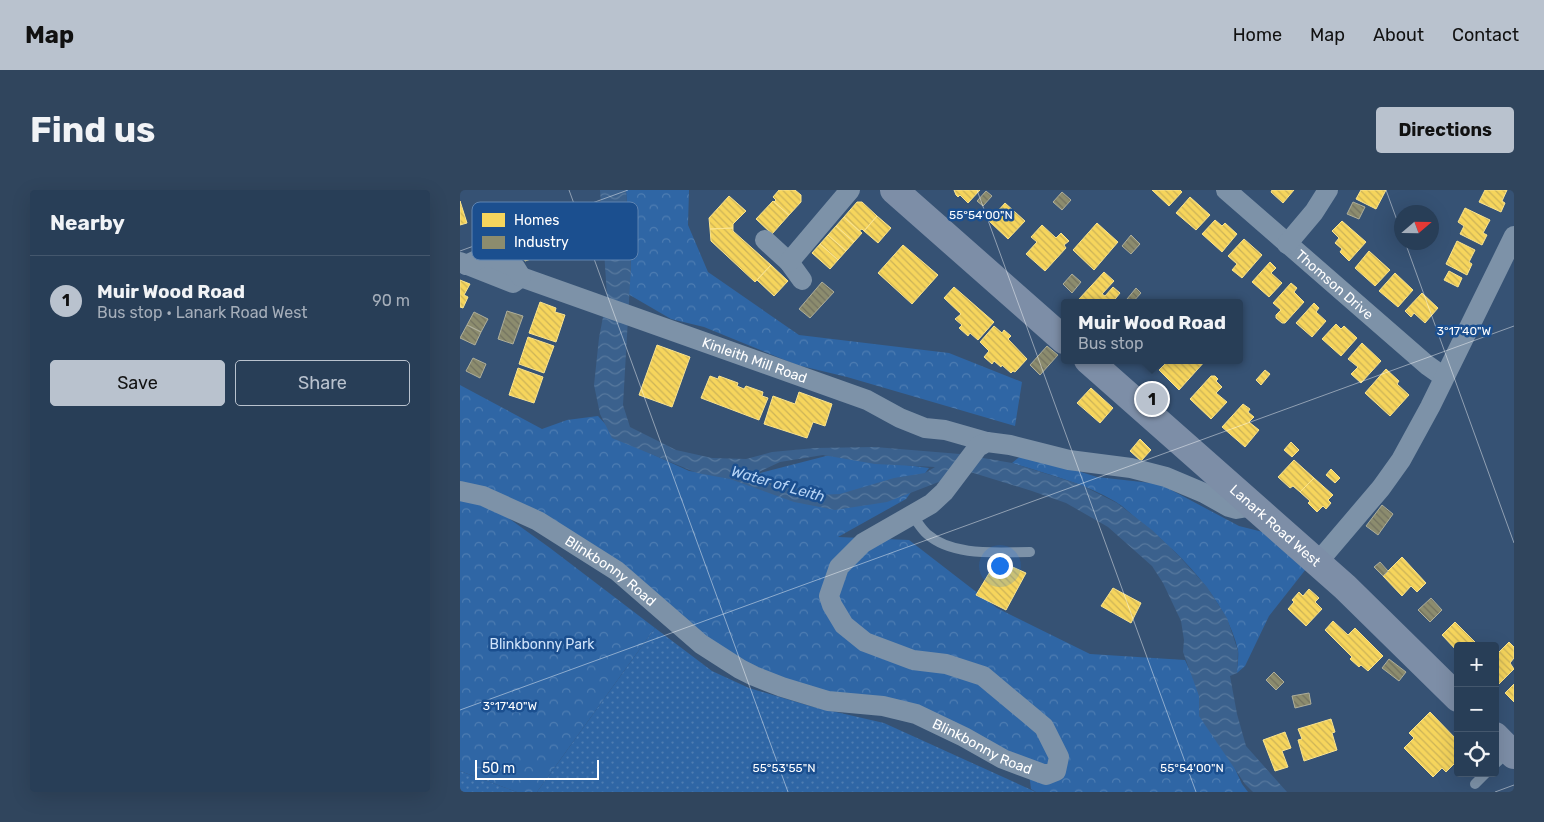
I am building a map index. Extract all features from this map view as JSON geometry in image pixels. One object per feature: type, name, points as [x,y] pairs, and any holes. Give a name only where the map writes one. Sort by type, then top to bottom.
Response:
[{"type":"main road","points":[[894,190],[1061,337]]},
{"type":"main road","name":"Lanark Road West","points":[[1093,364],[1318,562],[1454,694]]},
{"type":"street","points":[[789,262],[850,190]]},
{"type":"street","name":"Thomson Drive","points":[[1226,190],[1427,365],[1444,376]]},
{"type":"street","points":[[1287,244],[1314,212],[1328,190]]},
{"type":"street","points":[[1318,562],[1381,488],[1401,460],[1430,407],[1514,236]]},
{"type":"street","points":[[765,240],[789,262],[802,280]]},
{"type":"street","name":"Kinleith Mill Road","points":[[463,264],[513,283],[521,277],[867,400],[900,418],[925,428],[945,430],[983,445]]},
{"type":"street","points":[[983,445],[1010,445],[1069,460],[1131,468],[1166,477],[1236,509],[1250,503]]},
{"type":"street","name":"Blinkbonny Road","points":[[460,491],[483,496],[538,521],[617,570],[701,644],[754,676],[782,688],[828,701],[883,706],[916,714],[964,737],[1003,759],[1046,775],[1056,771],[1059,757],[1044,727],[983,676],[946,664],[913,660],[865,642],[844,625],[829,596],[839,567],[863,543],[931,504],[944,492],[983,445]]},
{"type":"lane","points":[[912,515],[926,534],[945,545],[980,553],[1030,552]]},
{"type":"lane","points":[[1474,784],[1482,777]]},
{"type":"green space","points":[[626,190],[689,190],[688,225],[708,272],[799,335],[949,353],[1022,382],[1015,426],[847,377],[797,365],[704,327],[671,319],[628,294],[631,260],[638,260],[638,202],[627,202]]},
{"type":"green space","points":[[460,385],[542,429],[567,420],[598,416],[619,439],[689,471],[741,478],[830,455],[929,468],[906,499],[838,537],[909,540],[997,608],[1090,654],[1185,660],[1242,784],[1248,792],[1036,792],[1031,789],[1028,765],[930,717],[805,689],[719,649],[658,599],[460,483]]},
{"type":"green space","points":[[1023,454],[1097,477],[1160,484],[1239,526],[1267,533],[1306,569],[1269,616],[1245,666],[1237,673],[1238,650],[1232,631],[1212,594],[1184,561],[1122,506],[1104,495],[1012,463]]},
{"type":"green space","name":"Blinkbonny Park","points":[[460,498],[486,502],[655,628],[537,792],[517,792],[460,771]]},
{"type":"green space","points":[[655,628],[712,671],[749,688],[810,706],[884,723],[1036,792],[537,792]]},
{"type":"green space","points":[[460,771],[517,792],[460,792]]},
{"type":"water","points":[[600,190],[626,190],[627,202],[601,202]]},
{"type":"water","name":"Water of Leith","points":[[605,260],[631,260],[623,405],[630,427],[676,450],[712,458],[746,459],[772,452],[815,448],[875,447],[960,454],[1012,463],[1079,484],[1117,503],[1152,530],[1178,555],[1207,587],[1227,618],[1238,651],[1237,673],[1230,676],[1237,714],[1246,746],[1287,792],[1253,792],[1245,784],[1199,716],[1199,696],[1183,652],[1184,640],[1181,621],[1163,583],[1152,566],[1108,527],[1066,503],[967,471],[887,502],[835,510],[794,502],[730,479],[697,473],[612,438],[600,414],[594,385],[599,338],[607,296]],"holes":[[[823,455],[875,464],[935,467],[925,473],[894,478],[840,494],[817,495],[765,477],[759,472],[780,462]]]},
{"type":"building: Homes","points":[[779,190],[795,190],[801,195],[801,202],[789,215],[774,202],[776,200],[773,197]]},
{"type":"building: Homes","points":[[954,190],[980,190],[968,203],[960,195],[958,197]]},
{"type":"building: Homes","points":[[1152,190],[1180,190],[1182,192],[1169,206]]},
{"type":"building: Homes","points":[[1272,190],[1294,190],[1283,203],[1271,192]]},
{"type":"building: Homes","points":[[1361,190],[1386,190],[1376,209],[1356,199]]},
{"type":"building: Homes","points":[[1485,190],[1507,190],[1502,201],[1505,203],[1501,212],[1479,202]]},
{"type":"building: Homes","points":[[729,196],[746,211],[733,224],[733,228],[710,229],[709,218]]},
{"type":"building: Homes","points":[[1190,197],[1210,215],[1196,230],[1176,213]]},
{"type":"building: Homes","points":[[460,201],[467,223],[460,225]]},
{"type":"building: Homes","points":[[773,201],[789,215],[772,234],[756,219]]},
{"type":"building: Homes","points":[[857,202],[862,202],[877,216],[864,231],[862,229],[859,231],[844,217]]},
{"type":"building: Homes","points":[[1005,203],[1025,221],[1008,239],[989,221]]},
{"type":"building: Homes","points":[[1465,208],[1490,220],[1483,233],[1487,235],[1482,245],[1460,234],[1464,226],[1458,222]]},
{"type":"building: Homes","points":[[877,216],[891,228],[878,243],[864,231]]},
{"type":"building: Homes","points":[[844,217],[862,233],[854,242],[836,226]]},
{"type":"building: Homes","points":[[1215,220],[1222,226],[1225,223],[1237,234],[1222,252],[1202,234]]},
{"type":"building: Homes","points":[[1342,221],[1366,242],[1349,261],[1340,252],[1342,249],[1335,243],[1339,238],[1332,231]]},
{"type":"building: Homes","points":[[1097,223],[1118,242],[1094,270],[1073,250]]},
{"type":"building: Homes","points":[[1042,225],[1056,238],[1061,233],[1069,241],[1064,245],[1066,248],[1045,271],[1026,254],[1037,242],[1031,237]]},
{"type":"building: Homes","points":[[836,226],[854,242],[846,251],[828,235]]},
{"type":"building: Homes","points":[[733,228],[733,231],[771,265],[755,282],[711,241],[710,229]]},
{"type":"building: Homes","points":[[828,235],[846,251],[838,260],[820,244]]},
{"type":"building: Homes","points":[[1244,239],[1262,255],[1242,278],[1232,270],[1237,264],[1228,256]]},
{"type":"building: Homes","points":[[1457,241],[1475,250],[1469,262],[1472,264],[1467,275],[1446,264]]},
{"type":"building: Homes","points":[[820,244],[838,260],[830,269],[812,253]]},
{"type":"building: Homes","points":[[903,245],[938,275],[912,304],[878,273]]},
{"type":"building: Homes","points":[[1369,251],[1390,270],[1375,286],[1355,268]]},
{"type":"building: Homes","points":[[1270,262],[1276,268],[1271,273],[1282,283],[1269,297],[1252,282]]},
{"type":"building: Homes","points":[[771,265],[788,281],[774,296],[757,280]]},
{"type":"building: Homes","points":[[1449,271],[1462,278],[1458,287],[1444,280]]},
{"type":"building: Homes","points":[[1104,272],[1114,281],[1102,294],[1105,296],[1113,287],[1120,293],[1115,299],[1079,299]]},
{"type":"building: Homes","points":[[1395,273],[1413,290],[1398,307],[1379,291]]},
{"type":"building: Homes","points":[[460,280],[470,284],[464,295],[468,297],[463,308],[460,307]]},
{"type":"building: Homes","points":[[1291,283],[1297,288],[1294,292],[1304,302],[1285,323],[1282,323],[1276,318],[1276,315],[1281,310],[1273,303]]},
{"type":"building: Homes","points":[[954,287],[994,322],[978,340],[970,333],[968,336],[959,328],[962,325],[955,319],[961,314],[944,298]]},
{"type":"building: Homes","points":[[1422,293],[1438,308],[1425,323],[1414,313],[1411,317],[1405,311]]},
{"type":"building: Homes","points":[[540,302],[556,308],[555,312],[565,315],[556,342],[529,333]]},
{"type":"building: Homes","points":[[1314,303],[1319,308],[1316,312],[1326,321],[1312,337],[1296,323]]},
{"type":"building: Homes","points":[[1336,324],[1341,329],[1344,326],[1357,338],[1341,356],[1322,339]]},
{"type":"building: Homes","points":[[994,326],[1002,333],[1004,330],[1011,336],[1008,339],[1027,359],[1015,372],[1011,373],[994,361],[992,364],[984,357],[989,351],[980,342]]},
{"type":"building: Homes","points":[[528,337],[554,346],[544,373],[519,364]]},
{"type":"building: Homes","points":[[1362,343],[1381,361],[1361,383],[1351,374],[1358,367],[1348,359]]},
{"type":"building: Homes","points":[[657,345],[690,357],[672,407],[639,395]]},
{"type":"building: Homes","points":[[1165,364],[1202,364],[1179,390],[1159,370]]},
{"type":"building: Homes","points":[[518,368],[543,377],[534,403],[509,395]]},
{"type":"building: Homes","points":[[1386,369],[1399,381],[1397,384],[1409,395],[1390,416],[1365,393]]},
{"type":"building: Homes","points":[[1265,370],[1270,374],[1261,385],[1256,380]]},
{"type":"building: Homes","points":[[710,376],[718,379],[719,376],[738,383],[737,386],[744,389],[746,386],[763,392],[762,396],[768,398],[759,420],[701,398]]},
{"type":"building: Homes","points":[[1211,376],[1215,376],[1218,379],[1216,381],[1222,387],[1216,393],[1227,402],[1211,419],[1190,399]]},
{"type":"building: Homes","points":[[1091,388],[1113,408],[1100,423],[1077,403]]},
{"type":"building: Homes","points":[[799,392],[832,404],[825,426],[813,422],[807,438],[764,424],[773,396],[795,404]]},
{"type":"building: Homes","points":[[1243,404],[1250,409],[1248,412],[1254,417],[1249,422],[1259,430],[1245,447],[1222,427]]},
{"type":"building: Homes","points":[[1140,439],[1151,450],[1141,461],[1130,451]]},
{"type":"building: Homes","points":[[1291,442],[1299,450],[1292,457],[1284,450]]},
{"type":"building: Homes","points":[[1294,460],[1314,478],[1300,492],[1293,486],[1290,488],[1278,477]]},
{"type":"building: Homes","points":[[1331,469],[1340,478],[1335,483],[1326,475]]},
{"type":"building: Homes","points":[[1314,478],[1333,495],[1328,500],[1331,503],[1326,509],[1323,506],[1317,512],[1308,503],[1310,501],[1300,492]]},
{"type":"building: Homes","points":[[1402,557],[1426,583],[1417,592],[1411,586],[1402,596],[1383,576]]},
{"type":"building: Homes","points":[[997,560],[1026,573],[1006,610],[976,595]]},
{"type":"building: Homes","points":[[1113,588],[1141,603],[1131,623],[1101,606]]},
{"type":"building: Homes","points":[[1309,589],[1319,598],[1315,602],[1322,609],[1306,626],[1288,609],[1294,602],[1292,600],[1299,592],[1303,596]]},
{"type":"building: Homes","points":[[1333,621],[1348,635],[1355,628],[1383,656],[1368,671],[1361,665],[1359,667],[1350,659],[1352,657],[1325,630]]},
{"type":"building: Homes","points":[[1455,622],[1475,642],[1454,642],[1454,648],[1442,635]]},
{"type":"building: Homes","points":[[1509,642],[1514,647],[1514,658],[1510,663],[1514,669],[1499,684],[1499,652]]},
{"type":"building: Homes","points":[[1514,684],[1514,702],[1505,693]]},
{"type":"building: Homes","points":[[1430,712],[1454,737],[1454,764],[1446,772],[1442,768],[1433,777],[1404,748],[1414,738],[1409,733]]},
{"type":"building: Homes","points":[[1331,719],[1335,732],[1332,733],[1337,750],[1304,761],[1298,740],[1302,739],[1298,729]]},
{"type":"building: Homes","points":[[1285,732],[1291,748],[1282,751],[1288,767],[1275,771],[1263,740]]},
{"type":"building: Industry","points":[[986,191],[992,196],[983,206],[977,201]]},
{"type":"building: Industry","points":[[1062,192],[1071,200],[1062,210],[1053,202]]},
{"type":"building: Industry","points":[[1353,202],[1365,207],[1359,219],[1347,214]]},
{"type":"building: Industry","points":[[1131,235],[1140,244],[1131,254],[1122,246]]},
{"type":"building: Industry","points":[[1072,274],[1081,282],[1072,293],[1063,284]]},
{"type":"building: Industry","points":[[822,282],[834,292],[810,318],[799,309]]},
{"type":"building: Industry","points":[[1136,288],[1141,293],[1136,299],[1127,299]]},
{"type":"building: Industry","points":[[507,311],[523,316],[513,344],[498,339]]},
{"type":"building: Industry","points":[[474,312],[488,319],[481,332],[467,325]]},
{"type":"building: Industry","points":[[467,325],[481,332],[475,345],[460,338]]},
{"type":"building: Industry","points":[[1047,346],[1058,355],[1040,375],[1030,365]]},
{"type":"building: Industry","points":[[473,358],[486,364],[480,378],[466,371]]},
{"type":"building: Industry","points":[[1382,505],[1393,514],[1378,535],[1366,526]]},
{"type":"building: Industry","points":[[1380,562],[1388,571],[1383,576],[1374,567]]},
{"type":"building: Industry","points":[[1431,598],[1442,610],[1430,622],[1418,610]]},
{"type":"building: Industry","points":[[1389,659],[1406,672],[1399,681],[1382,668]]},
{"type":"building: Industry","points":[[1274,672],[1284,682],[1276,690],[1266,680]]},
{"type":"building: Industry","points":[[1309,693],[1311,704],[1295,708],[1292,696]]},
{"type":"place","name":"Muir Wood Road","points":[[1152,399]]}]
